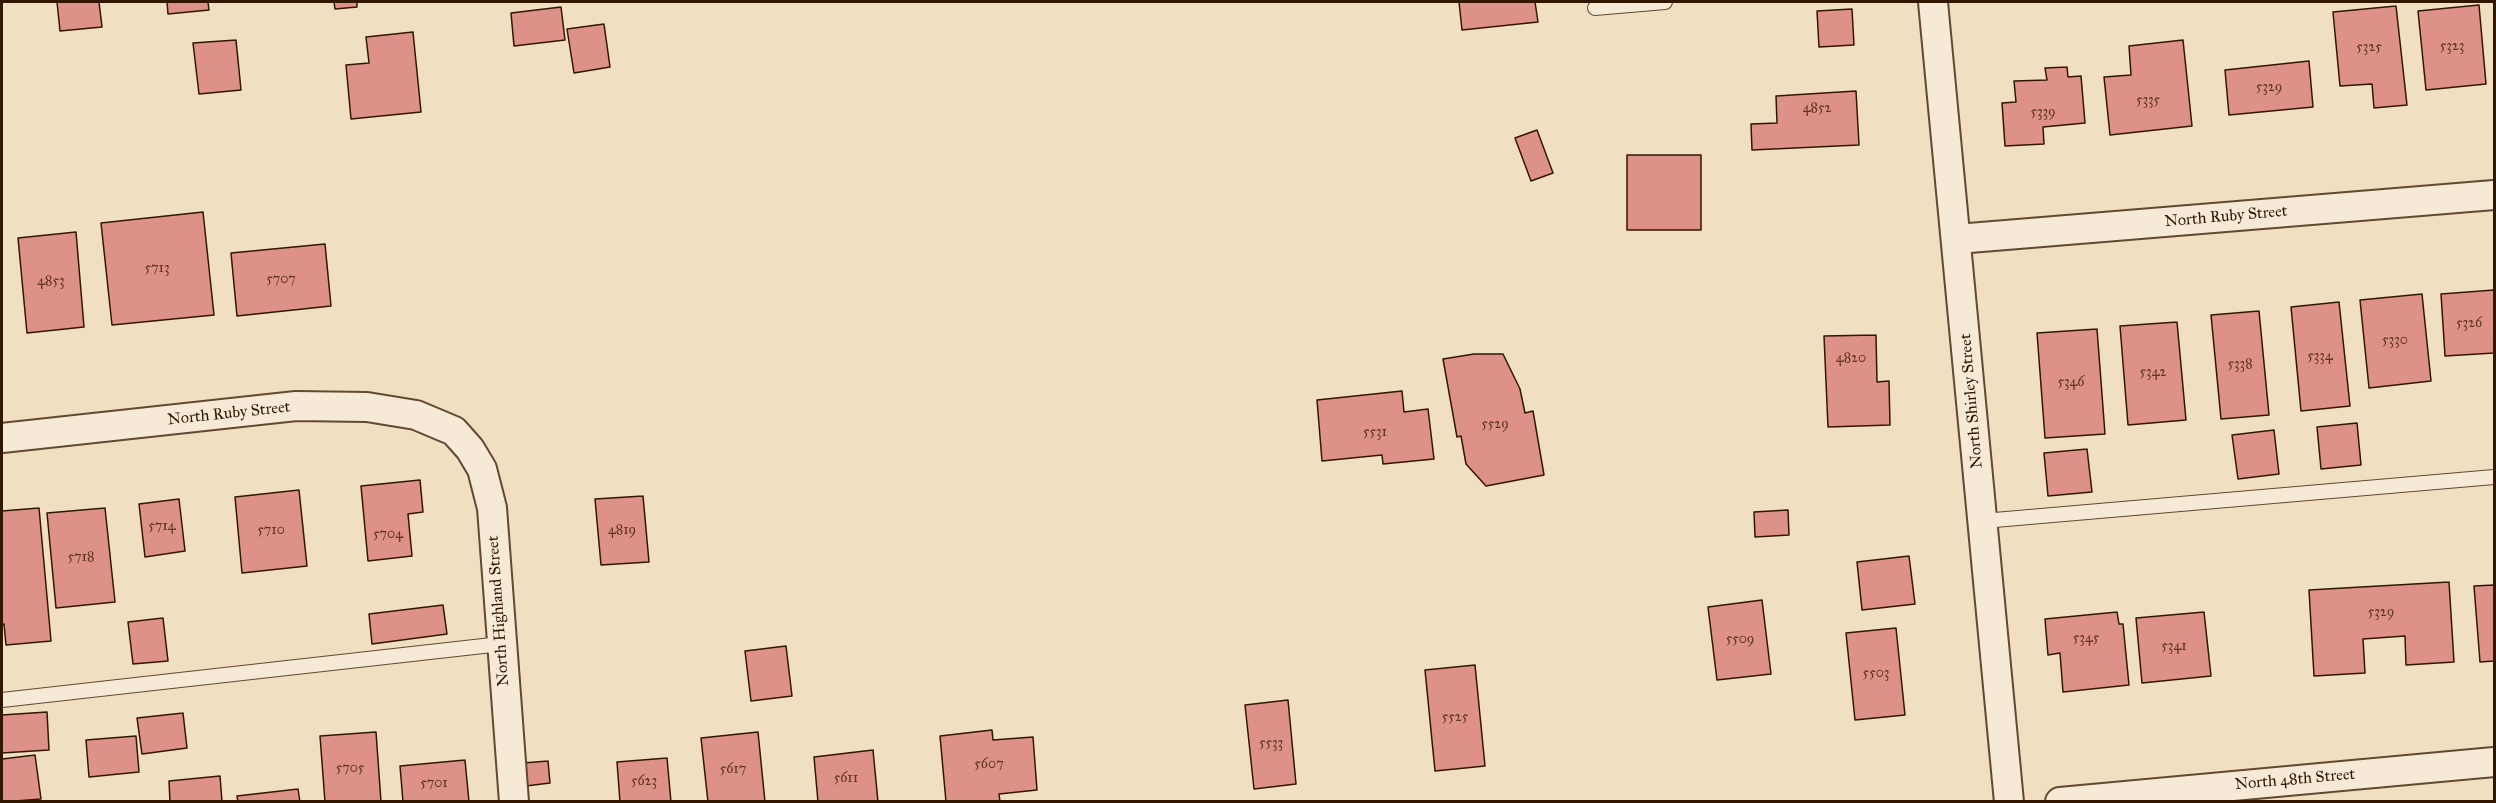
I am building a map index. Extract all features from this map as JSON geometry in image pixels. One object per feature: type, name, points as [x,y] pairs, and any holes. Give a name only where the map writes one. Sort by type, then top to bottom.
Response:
[{"type":"street","name":"North Shirley Street","points":[[1933,2],[2009,801]]},
{"type":"street","name":"North Ruby Street","points":[[1957,239],[2494,195]]},
{"type":"street","name":"North Ruby Street","points":[[2,438],[296,406],[367,407],[416,415],[454,431]]},
{"type":"street","name":"North Highland Street","points":[[454,431],[470,449],[482,469],[492,508],[514,801]]},
{"type":"street","name":"North 48th Street","points":[[2060,801],[2494,762]]},
{"type":"lane","points":[[1595,8],[1665,2]]},
{"type":"lane","points":[[1983,520],[2494,477]]},
{"type":"lane","points":[[2,700],[501,644]]},
{"type":"building","points":[[57,2],[99,2],[102,27],[60,31]]},
{"type":"building","points":[[167,2],[208,2],[209,10],[168,14]]},
{"type":"building","points":[[334,2],[357,2],[357,7],[335,9]]},
{"type":"building","points":[[1459,2],[1535,2],[1538,22],[1462,30]]},
{"type":"building","points":[[2479,5],[2486,84],[2426,90],[2418,11]]},
{"type":"building","points":[[2396,6],[2407,105],[2374,108],[2372,84],[2340,86],[2333,12]]},
{"type":"building","points":[[561,7],[565,40],[514,46],[511,13]]},
{"type":"building","points":[[1852,9],[1854,45],[1819,47],[1817,11]]},
{"type":"building","points":[[604,24],[610,67],[574,73],[567,29]]},
{"type":"building","points":[[413,32],[421,112],[351,119],[346,65],[369,63],[366,37]]},
{"type":"building","points":[[236,40],[241,90],[199,94],[193,43]]},
{"type":"building","points":[[2183,40],[2192,126],[2110,135],[2104,77],[2131,75],[2129,46]]},
{"type":"building","points":[[2309,61],[2313,107],[2229,115],[2225,70]]},
{"type":"building","points":[[2067,67],[2068,77],[2081,76],[2085,123],[2043,127],[2044,144],[2005,146],[2002,103],[2016,102],[2014,81],[2047,80],[2045,68]]},
{"type":"building","points":[[1856,91],[1859,145],[1752,150],[1751,124],[1777,123],[1776,96]]},
{"type":"building","points":[[1537,130],[1553,173],[1531,181],[1515,138]]},
{"type":"building","points":[[1627,155],[1701,155],[1701,230],[1627,230]]},
{"type":"building","points":[[203,212],[214,315],[112,325],[101,223]]},
{"type":"building","points":[[76,232],[84,327],[27,333],[18,238]]},
{"type":"building","points":[[325,244],[331,306],[237,316],[231,253]]},
{"type":"building","points":[[2494,290],[2494,353],[2445,356],[2441,294]]},
{"type":"building","points":[[2422,294],[2431,381],[2369,388],[2360,300]]},
{"type":"building","points":[[2339,302],[2350,406],[2301,411],[2291,307]]},
{"type":"building","points":[[2259,311],[2269,415],[2221,419],[2211,315]]},
{"type":"building","points":[[2177,322],[2186,420],[2128,425],[2120,326]]},
{"type":"building","points":[[2097,329],[2105,434],[2045,438],[2037,333]]},
{"type":"building","points":[[1876,335],[1877,382],[1889,381],[1890,425],[1828,427],[1824,336]]},
{"type":"building","points":[[1474,354],[1503,354],[1520,389],[1525,413],[1533,411],[1544,475],[1486,486],[1466,464],[1461,436],[1457,437],[1443,359]]},
{"type":"building","points":[[1402,391],[1404,412],[1428,409],[1434,459],[1383,464],[1382,455],[1322,461],[1317,400]]},
{"type":"building","points":[[2357,423],[2361,465],[2321,469],[2317,427]]},
{"type":"building","points":[[2274,430],[2279,474],[2238,479],[2232,435]]},
{"type":"building","points":[[2087,449],[2092,492],[2048,496],[2044,453]]},
{"type":"building","points":[[420,480],[423,512],[408,514],[412,556],[368,561],[361,486]]},
{"type":"building","points":[[299,490],[307,566],[242,573],[235,497]]},
{"type":"building","points":[[643,496],[649,562],[601,565],[595,499]]},
{"type":"building","points":[[179,499],[185,551],[145,557],[139,504]]},
{"type":"building","points":[[39,508],[51,641],[6,645],[4,624],[2,625],[2,511]]},
{"type":"building","points":[[105,508],[115,602],[56,608],[47,513]]},
{"type":"building","points":[[1788,510],[1789,535],[1755,537],[1754,512]]},
{"type":"building","points":[[1909,556],[1915,604],[1862,610],[1857,562]]},
{"type":"building","points":[[2449,582],[2454,662],[2406,665],[2405,636],[2363,639],[2365,673],[2314,676],[2309,590]]},
{"type":"building","points":[[2494,585],[2494,661],[2480,662],[2474,586]]},
{"type":"building","points":[[1762,600],[1771,674],[1717,680],[1708,607]]},
{"type":"building","points":[[443,605],[447,634],[372,644],[369,614]]},
{"type":"building","points":[[2117,612],[2119,624],[2123,624],[2129,685],[2063,692],[2060,653],[2048,655],[2045,619]]},
{"type":"building","points":[[2204,612],[2211,676],[2142,683],[2136,618]]},
{"type":"building","points":[[163,618],[168,661],[133,664],[128,622]]},
{"type":"building","points":[[1896,628],[1905,715],[1855,720],[1846,633]]},
{"type":"building","points":[[786,646],[792,696],[751,701],[745,651]]},
{"type":"building","points":[[1475,665],[1485,766],[1435,771],[1425,670]]},
{"type":"building","points":[[1288,700],[1296,784],[1254,789],[1245,705]]},
{"type":"building","points":[[47,712],[49,750],[2,753],[2,715]]},
{"type":"building","points":[[183,713],[187,748],[142,754],[137,718]]},
{"type":"building","points":[[992,730],[993,740],[1033,737],[1037,790],[999,794],[1000,802],[946,802],[940,736]]},
{"type":"building","points":[[376,732],[381,802],[325,802],[320,736]]},
{"type":"building","points":[[758,732],[765,802],[708,802],[701,738]]},
{"type":"building","points":[[136,736],[139,772],[89,777],[86,740]]},
{"type":"building","points":[[873,750],[878,802],[818,802],[814,757]]},
{"type":"building","points":[[35,755],[41,799],[2,802],[2,759]]},
{"type":"building","points":[[667,758],[671,802],[620,802],[617,762]]},
{"type":"building","points":[[465,760],[469,802],[403,802],[400,766]]},
{"type":"building","points":[[548,761],[550,783],[526,786],[523,763]]},
{"type":"building","points":[[220,776],[222,802],[170,802],[169,781]]},
{"type":"building","points":[[298,789],[300,802],[238,802],[237,796]]}]
